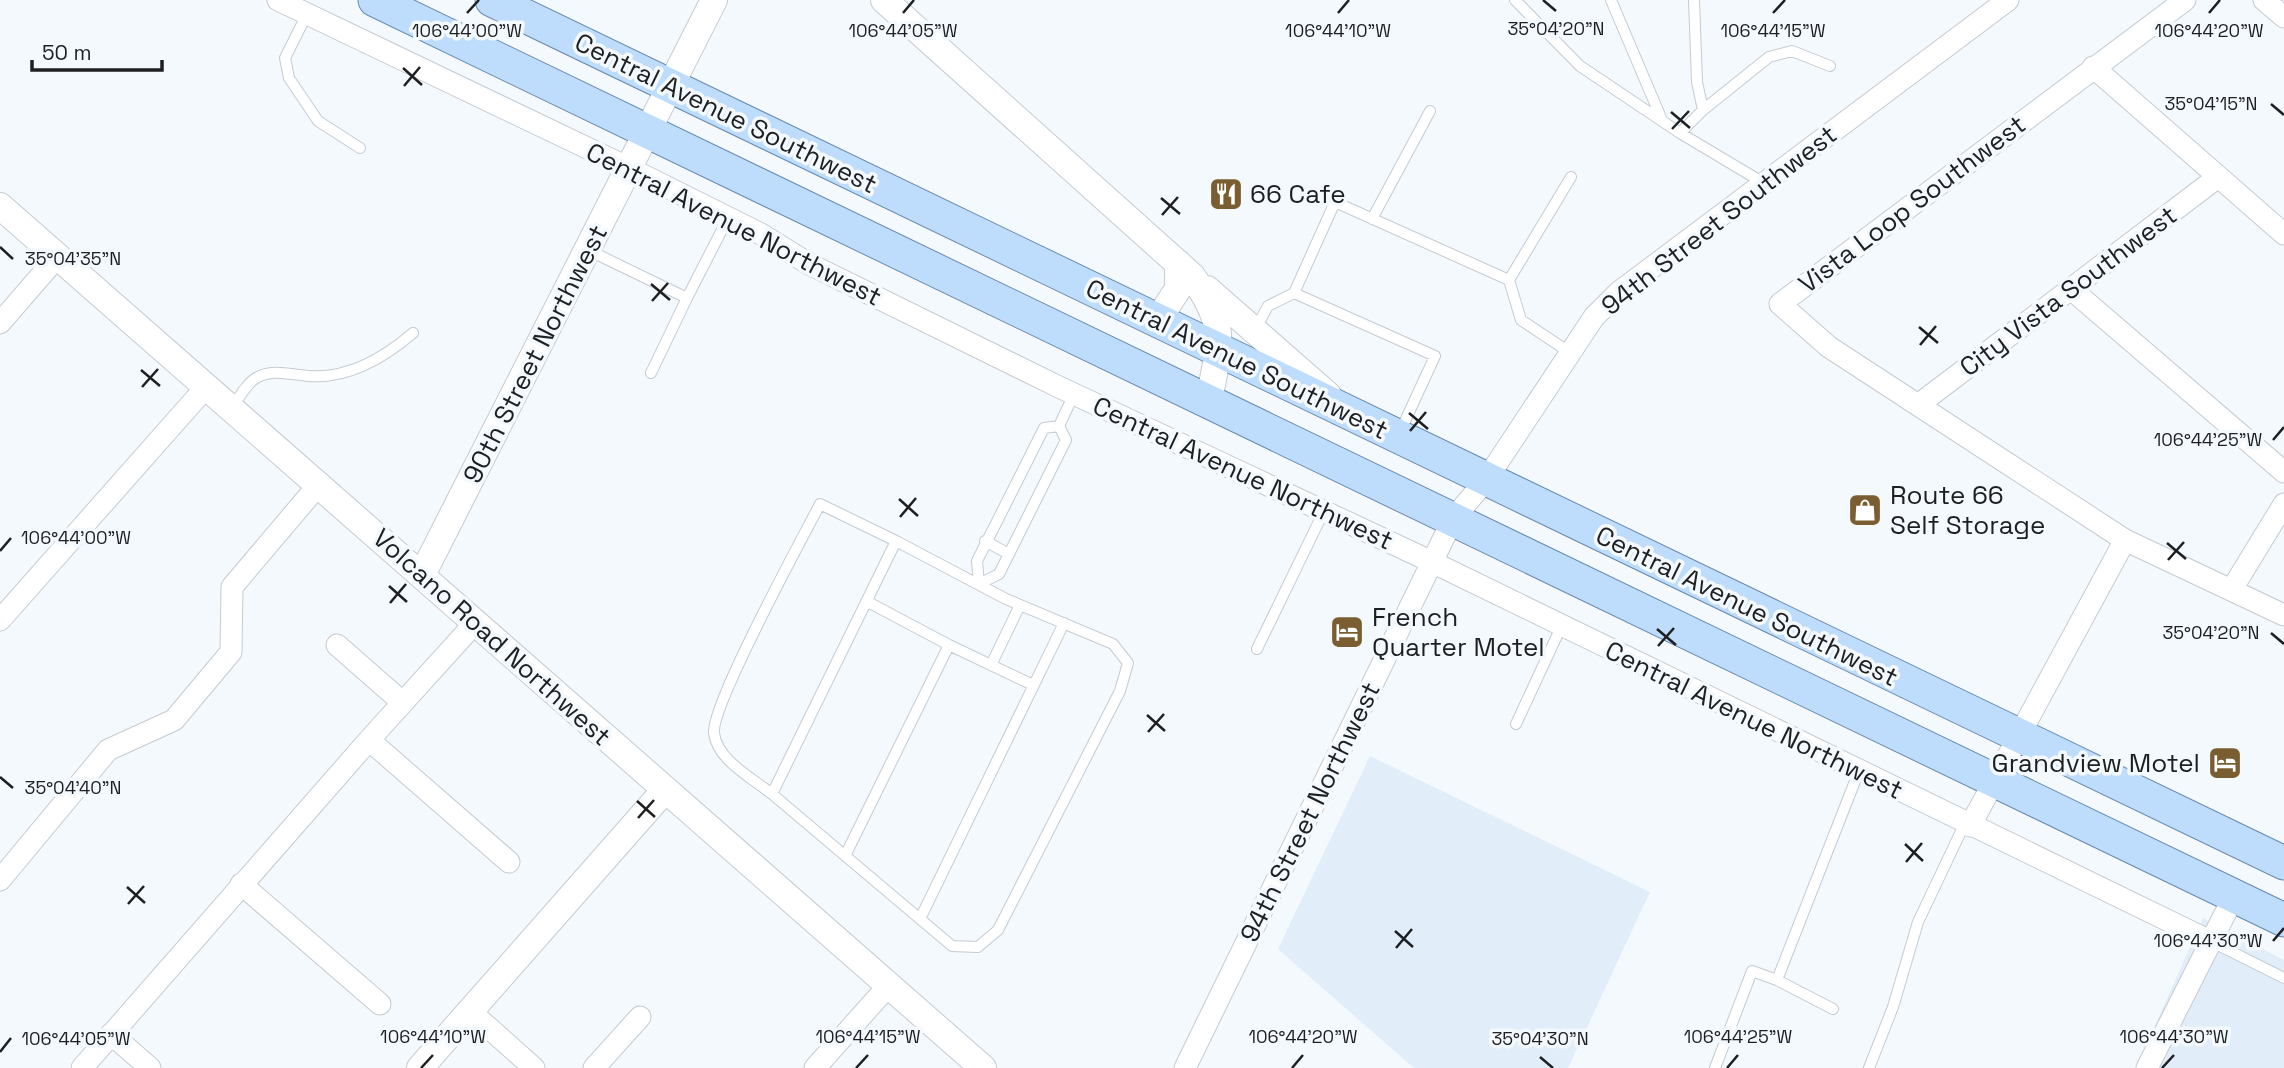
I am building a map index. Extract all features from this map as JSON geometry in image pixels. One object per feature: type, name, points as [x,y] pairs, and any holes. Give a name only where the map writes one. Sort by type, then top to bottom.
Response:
[{"type":"main road","name":"Central Avenue Northwest","points":[[375,0],[2284,920]]},
{"type":"main road","name":"Central Avenue Southwest","points":[[492,0],[2284,863]]},
{"type":"street","name":"Central Avenue Northwest","points":[[278,0],[629,168],[728,218],[809,264],[1074,394],[1432,562],[2212,942]]},
{"type":"street","name":"90th Street Northwest","points":[[422,575],[714,0]]},
{"type":"street","points":[[884,0],[1350,414]]},
{"type":"street","name":"94th Street Southwest","points":[[1453,519],[1486,480],[1594,317],[1619,292],[2008,0]]},
{"type":"street","name":"Vista Loop Southwest","points":[[2185,0],[1780,304],[1829,347],[2125,540],[2284,615]]},
{"type":"street","points":[[2264,0],[2284,17]]},
{"type":"street","points":[[2093,67],[2284,234]]},
{"type":"street","name":"City Vista Southwest","points":[[1918,405],[2218,177]]},
{"type":"street","name":"Volcano Road Northwest","points":[[0,206],[320,483],[664,791],[983,1068]]},
{"type":"street","points":[[0,323],[58,256]]},
{"type":"street","points":[[1157,321],[1178,289],[1185,270]]},
{"type":"street","points":[[1185,270],[1214,310],[1218,350],[1209,400]]},
{"type":"street","points":[[2071,289],[2284,472]]},
{"type":"street","points":[[0,620],[207,386]]},
{"type":"street","points":[[0,880],[108,750],[174,720],[231,652],[232,587],[320,483]]},
{"type":"street","points":[[2232,589],[2284,504]]},
{"type":"street","name":"94th Street Northwest","points":[[1185,1068],[1453,519]]},
{"type":"street","points":[[1968,824],[2125,540]]},
{"type":"street","points":[[82,1068],[241,884],[475,623]]},
{"type":"street","points":[[337,645],[402,702]]},
{"type":"street","points":[[369,740],[509,862]]},
{"type":"street","points":[[420,1068],[664,791]]},
{"type":"street","points":[[241,884],[380,1004]]},
{"type":"street","points":[[2147,1068],[2234,896]]},
{"type":"street","points":[[816,1068],[888,985]]},
{"type":"street","points":[[470,1011],[534,1068]]},
{"type":"street","points":[[594,1068],[640,1017]]},
{"type":"street","points":[[111,1034],[150,1068]]},
{"type":"lane","points":[[1515,0],[1580,66],[1680,133],[1762,183]]},
{"type":"lane","points":[[1611,0],[1663,121]]},
{"type":"lane","points":[[1694,0],[1697,82],[1703,110]]},
{"type":"lane","points":[[307,14],[285,58],[289,78],[318,121],[360,148]]},
{"type":"lane","points":[[1680,133],[1703,110],[1769,57],[1792,51],[1830,66]]},
{"type":"lane","points":[[1372,219],[1430,111]]},
{"type":"lane","points":[[1569,352],[1521,320],[1509,281],[1571,177]]},
{"type":"lane","points":[[1255,331],[1268,306],[1294,293],[1335,202],[1509,281]]},
{"type":"lane","points":[[651,373],[728,218]]},
{"type":"lane","points":[[588,250],[687,298]]},
{"type":"lane","points":[[1294,293],[1435,356],[1398,437]]},
{"type":"lane","points":[[232,408],[255,378],[272,373],[311,376],[353,370],[400,345],[413,333]]},
{"type":"lane","points":[[1059,426],[1074,394]]},
{"type":"lane","points":[[979,584],[977,561],[985,541],[1044,428],[1059,426]]},
{"type":"lane","points":[[979,584],[999,574],[1066,440],[1059,426]]},
{"type":"lane","points":[[820,504],[896,541],[1020,605],[1113,644],[1128,663],[1120,691],[998,930],[978,947],[952,946],[730,761],[720,750],[714,732],[720,704],[820,504]]},
{"type":"lane","points":[[1257,649],[1324,511]]},
{"type":"lane","points":[[772,794],[896,541]]},
{"type":"lane","points":[[985,541],[1009,554]]},
{"type":"lane","points":[[868,602],[1033,685]]},
{"type":"lane","points":[[992,665],[1020,605]]},
{"type":"lane","points":[[920,919],[1063,623]]},
{"type":"lane","points":[[1516,724],[1562,625]]},
{"type":"lane","points":[[845,856],[949,645]]},
{"type":"lane","points":[[1777,980],[1859,771]]},
{"type":"lane","points":[[1869,1068],[1893,1007],[1918,922],[1968,824]]},
{"type":"lane","points":[[2212,942],[2284,978]]},
{"type":"lane","points":[[1715,1068],[1752,971],[1777,980],[1833,1009]]},
{"type":"shaded area","points":[[1370,756],[1650,892],[1568,1068],[1414,1068],[1278,949]]},
{"type":"shaded area","points":[[2203,918],[2284,960],[2284,1068],[2136,1068]]},
{"type":"place","name":"66 Cafe","points":[[1226,194]]},
{"type":"place","name":"Route 66 Self Storage","points":[[1865,510]]},
{"type":"place","name":"French Quarter Motel","points":[[1347,632]]},
{"type":"place","name":"Grandview Motel","points":[[2225,763]]}]
